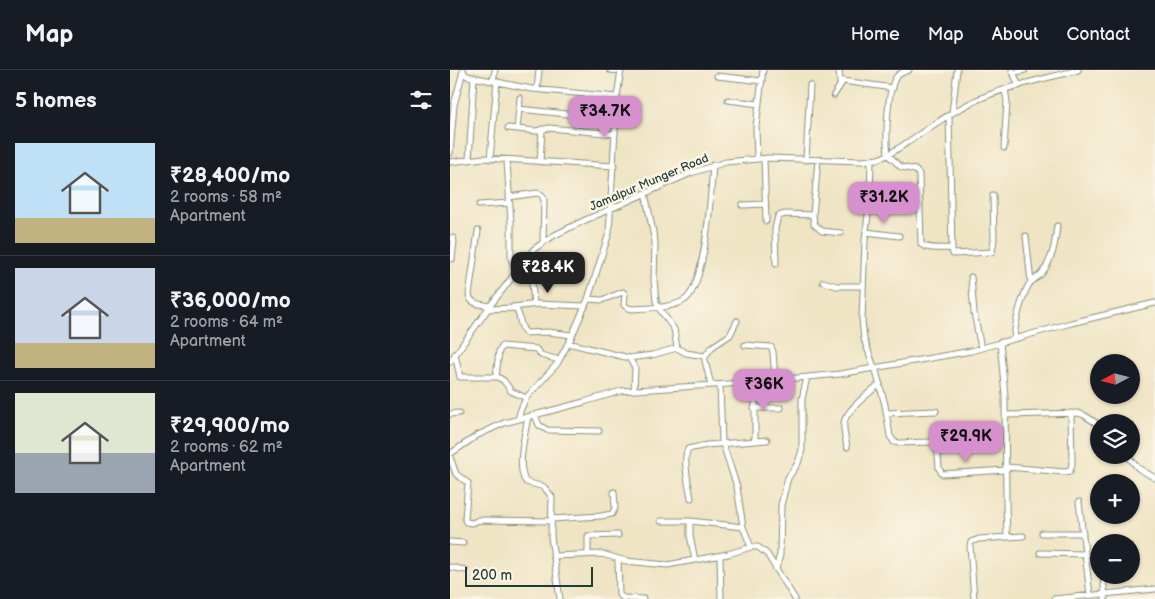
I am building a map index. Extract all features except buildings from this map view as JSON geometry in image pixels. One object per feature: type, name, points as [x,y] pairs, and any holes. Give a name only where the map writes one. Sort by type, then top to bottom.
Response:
[{"type":"street","points":[[463,70],[465,75],[537,89],[617,97]]},
{"type":"street","points":[[450,153],[454,105],[463,70]]},
{"type":"street","points":[[490,159],[495,70]]},
{"type":"street","points":[[537,89],[539,70]]},
{"type":"street","points":[[518,419],[526,398],[559,360],[568,344],[588,299],[609,233],[615,120],[620,71],[610,70]]},
{"type":"street","points":[[756,159],[756,128],[764,70]]},
{"type":"street","points":[[834,95],[840,83],[839,70]]},
{"type":"street","points":[[909,70],[901,71],[896,78],[893,88],[887,125],[888,155],[901,167],[915,170],[919,174],[922,246],[929,248],[952,248]]},
{"type":"street","points":[[956,70],[950,114],[952,252],[955,254],[992,252],[994,240],[993,195]]},
{"type":"street","points":[[1019,86],[1012,71],[1025,70]]},
{"type":"street","name":"Jamalpur Munger Road","points":[[450,362],[489,307],[534,249],[543,242],[611,208],[713,165],[736,160],[764,158],[871,161],[888,155],[950,114],[977,100],[1005,89],[1078,70]]},
{"type":"street","points":[[717,76],[762,81]]},
{"type":"street","points":[[469,160],[474,77]]},
{"type":"street","points":[[840,83],[847,80],[893,88]]},
{"type":"street","points":[[806,160],[810,85]]},
{"type":"street","points":[[1004,148],[1007,102],[1005,89]]},
{"type":"street","points":[[517,129],[520,98]]},
{"type":"street","points":[[728,100],[759,104]]},
{"type":"street","points":[[519,109],[615,120]]},
{"type":"street","points":[[508,128],[615,134]]},
{"type":"street","points":[[540,162],[542,129]]},
{"type":"street","points":[[764,158],[766,221]]},
{"type":"street","points":[[450,162],[490,159],[614,166]]},
{"type":"street","points":[[507,160],[511,258],[516,271]]},
{"type":"street","points":[[818,160],[813,215],[814,224],[818,229],[841,233]]},
{"type":"street","points":[[871,161],[862,330],[880,384],[890,436],[896,443],[961,442]]},
{"type":"street","points":[[588,299],[602,300],[623,292],[625,294],[623,302],[626,307],[634,309],[658,307],[685,300],[692,292],[696,283],[701,263],[707,227],[713,165]]},
{"type":"street","points":[[508,197],[537,193],[542,195],[544,200],[543,242]]},
{"type":"street","points":[[646,193],[655,242],[654,280],[658,307],[674,329],[677,348]]},
{"type":"street","points":[[479,206],[509,203]]},
{"type":"street","points":[[742,205],[766,204]]},
{"type":"street","points":[[776,264],[775,229],[778,216],[786,214],[813,215]]},
{"type":"street","points":[[1014,339],[1016,321],[1027,287],[1041,274],[1054,252],[1057,226]]},
{"type":"street","points":[[478,231],[469,295],[474,303],[489,307],[534,305],[585,306]]},
{"type":"street","points":[[866,232],[899,236]]},
{"type":"street","points":[[1026,236],[1031,282]]},
{"type":"street","points":[[450,238],[453,238],[454,241],[452,259]]},
{"type":"street","points":[[971,277],[974,313],[981,348]]},
{"type":"street","points":[[823,282],[837,286],[863,286]]},
{"type":"street","points":[[532,283],[534,305]]},
{"type":"street","points":[[614,492],[615,508],[612,514],[551,520],[479,520],[466,522],[468,483],[456,474],[450,456],[490,429],[518,419],[621,391],[720,385],[840,374],[981,348],[1071,323],[1155,303]]},
{"type":"street","points":[[512,307],[518,310],[522,329],[526,333],[548,332],[572,335]]},
{"type":"street","points":[[712,384],[705,361],[706,356],[712,347],[730,335],[738,321]]},
{"type":"street","points":[[1000,342],[1006,415],[1007,537]]},
{"type":"street","points":[[568,344],[629,358],[652,355],[677,348],[686,353],[706,356]]},
{"type":"street","points":[[744,345],[770,347],[773,352],[776,380]]},
{"type":"street","points":[[496,377],[499,351],[502,346],[536,349],[541,354],[559,360]]},
{"type":"street","points":[[455,354],[458,373],[461,378],[496,377],[502,379],[511,391],[526,398]]},
{"type":"street","points":[[629,358],[635,368],[634,390]]},
{"type":"street","points":[[776,569],[780,555],[781,505],[788,478],[798,462],[802,450],[802,403],[807,378]]},
{"type":"street","points":[[754,440],[755,382]]},
{"type":"street","points":[[847,447],[844,426],[846,418],[880,384]]},
{"type":"street","points":[[720,385],[720,420],[723,445],[737,487],[743,527],[751,547]]},
{"type":"street","points":[[754,408],[781,408]]},
{"type":"street","points":[[886,413],[936,411]]},
{"type":"street","points":[[450,414],[459,413]]},
{"type":"street","points":[[1006,415],[1071,413],[1084,415],[1090,419]]},
{"type":"street","points":[[937,442],[942,474],[1006,468],[1070,471],[1072,464],[1071,413]]},
{"type":"street","points":[[535,415],[539,425],[547,430],[599,431]]},
{"type":"street","points":[[528,417],[522,463],[523,477],[526,482],[544,487],[550,493],[552,501],[553,556],[560,599]]},
{"type":"street","points":[[691,498],[686,468],[686,451],[695,447],[767,440]]},
{"type":"street","points":[[1135,464],[1155,478]]},
{"type":"street","points":[[1079,502],[1090,595]]},
{"type":"street","points":[[660,521],[690,521],[743,527]]},
{"type":"street","points":[[690,521],[690,536],[695,560]]},
{"type":"street","points":[[1042,533],[1083,533]]},
{"type":"street","points":[[588,554],[588,536],[618,535]]},
{"type":"street","points":[[974,599],[971,542],[979,539],[1022,536]]},
{"type":"street","points":[[450,542],[463,543]]},
{"type":"street","points":[[553,556],[602,554],[618,560],[667,565],[720,556],[751,547],[761,548],[795,599]]},
{"type":"street","points":[[1040,553],[1085,554]]},
{"type":"street","points":[[720,556],[721,599]]},
{"type":"street","points":[[618,560],[619,595],[624,598],[643,599]]},
{"type":"street","points":[[450,567],[465,570]]},
{"type":"street","points":[[1104,584],[1105,597]]},
{"type":"street","points":[[1054,599],[1090,595],[1105,597],[1155,589]]}]
